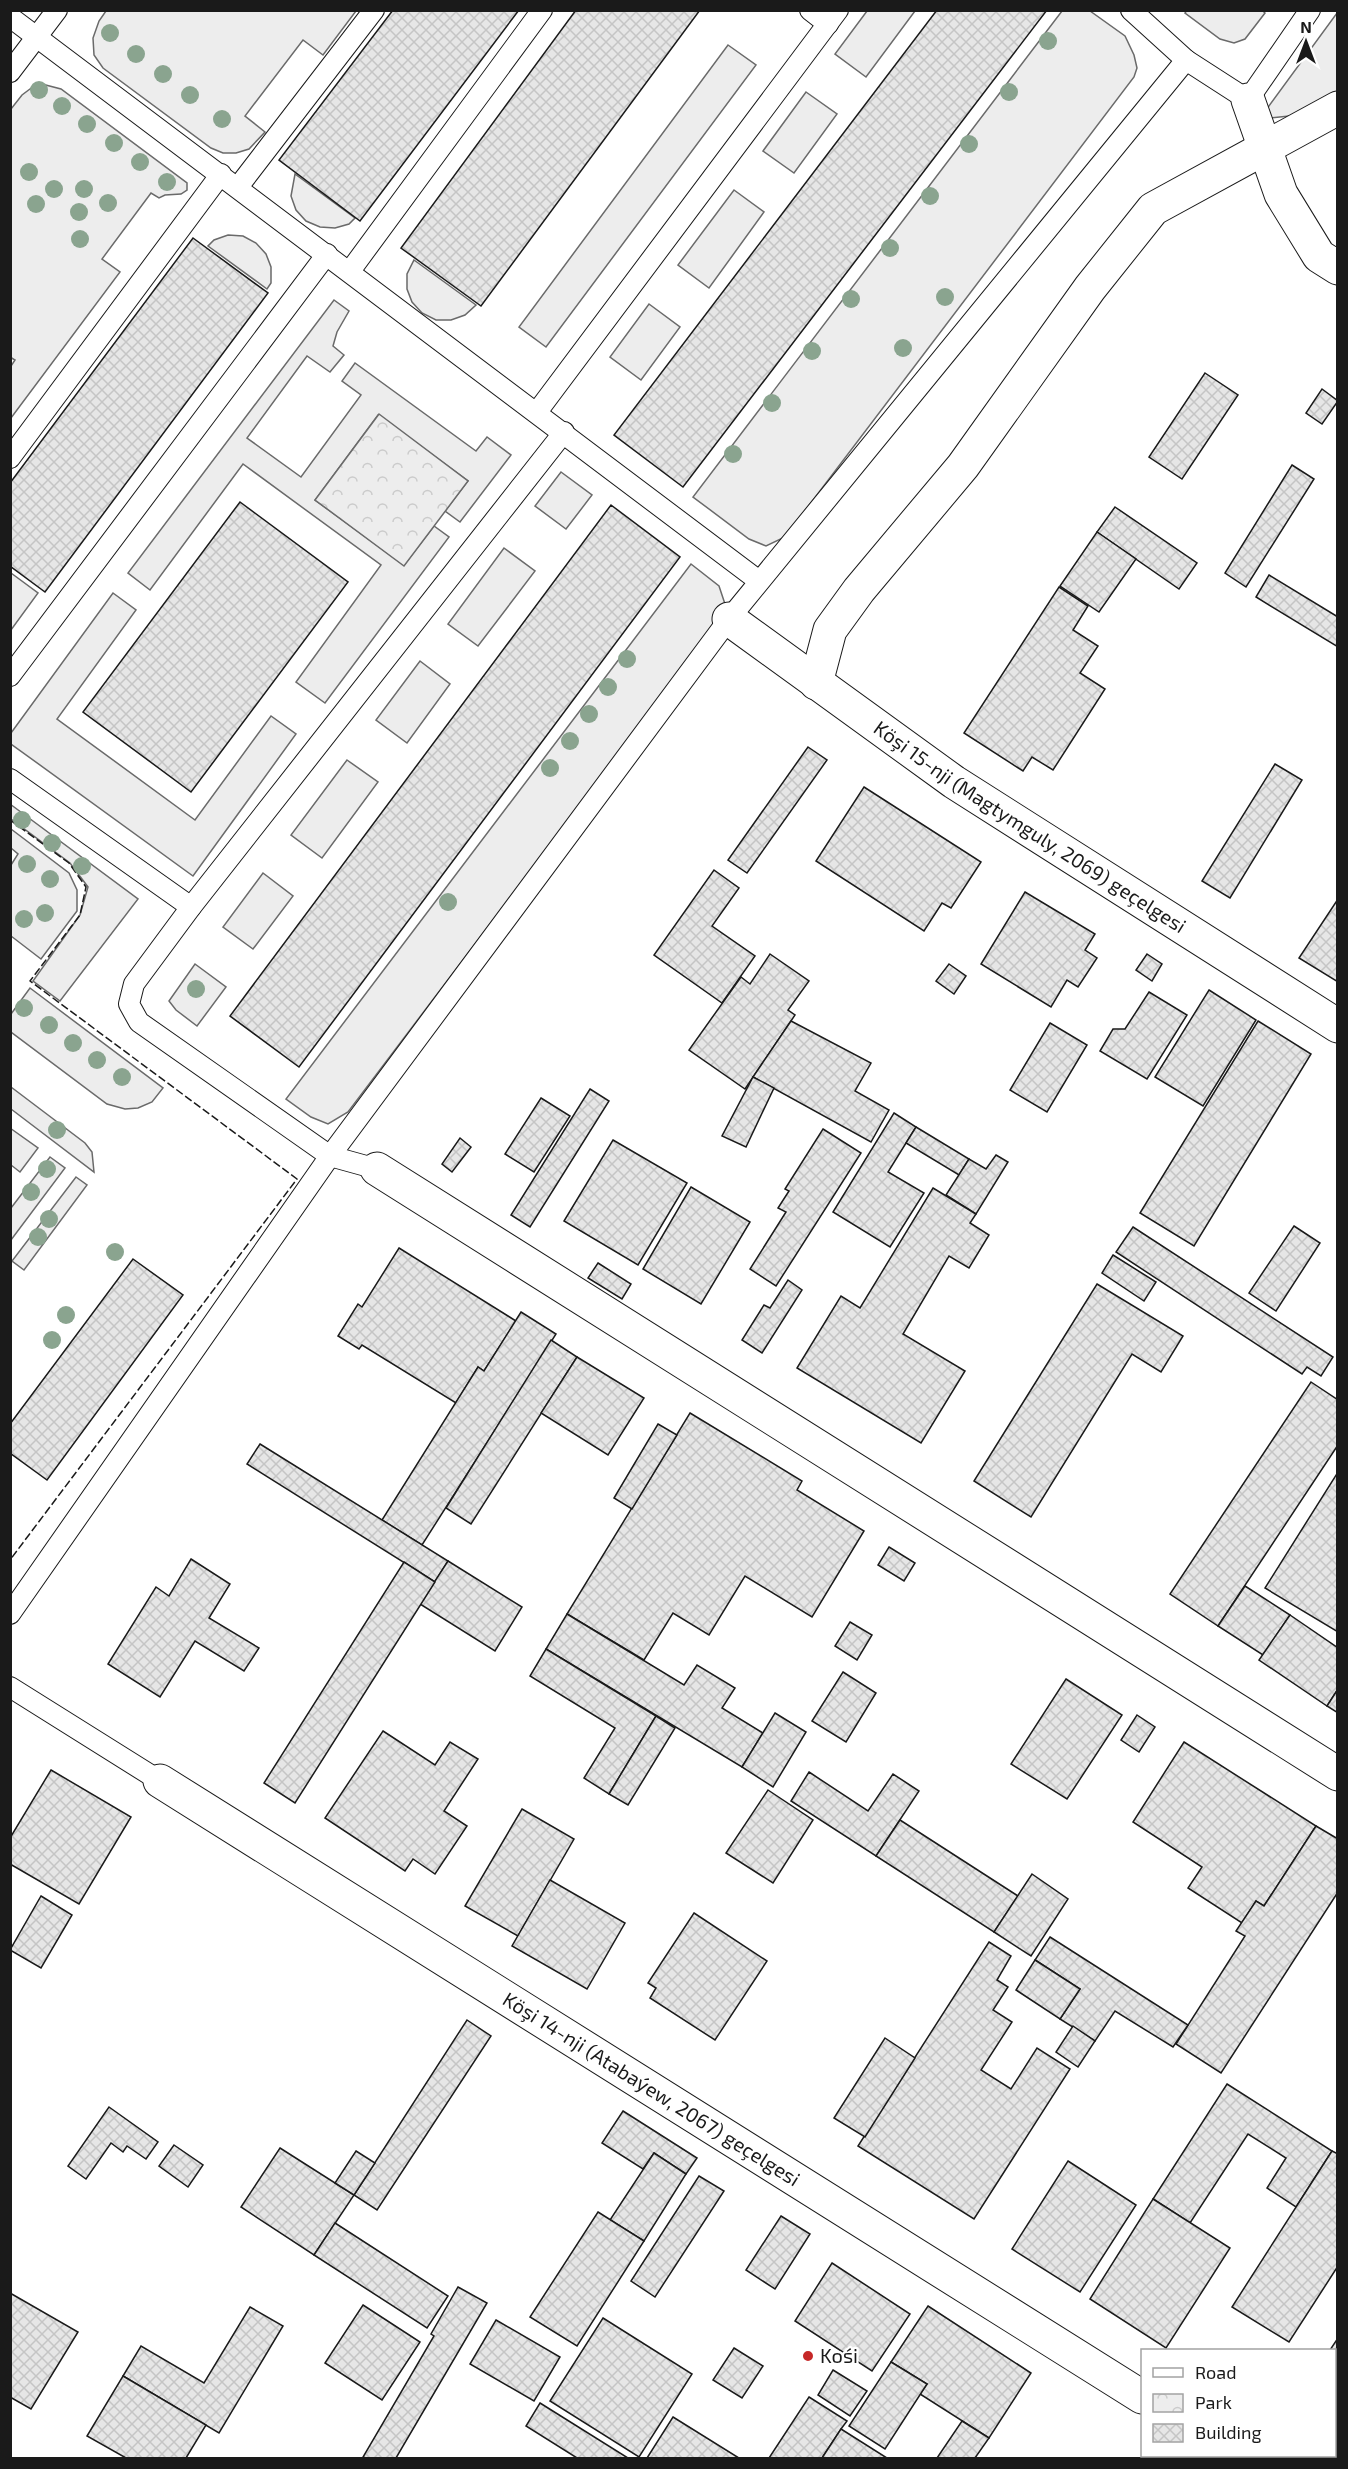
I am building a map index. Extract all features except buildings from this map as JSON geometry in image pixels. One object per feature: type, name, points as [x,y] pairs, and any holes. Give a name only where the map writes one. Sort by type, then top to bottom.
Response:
[{"type":"street","points":[[1248,100],[1281,194],[1319,256],[1338,268]]},
{"type":"street","points":[[816,683],[830,630],[859,590],[963,466],[1089,288],[1153,209],[1338,108]]},
{"type":"street","name":"Köşi 15-nji (Magtymguly, 2069) geçelgesi","points":[[729,620],[954,782],[1338,1026]]},
{"type":"street","points":[[377,1169],[1338,1774]]},
{"type":"street","name":"Köşi 14-nji (Atabaýew, 2067) geçelgesi","points":[[160,1781],[1141,2396]]},
{"type":"lane","points":[[10,72],[57,10]]},
{"type":"lane","points":[[238,187],[374,10]]},
{"type":"lane","points":[[350,272],[543,10]]},
{"type":"lane","points":[[537,412],[833,17],[810,10]]},
{"type":"lane","points":[[1131,10],[1186,60],[1248,100],[1310,10]]},
{"type":"lane","points":[[10,17],[759,581]]},
{"type":"lane","points":[[10,1614],[330,1156],[729,620],[1186,60]]},
{"type":"lane","points":[[10,458],[220,174]]},
{"type":"lane","points":[[10,676],[327,255]]},
{"type":"lane","points":[[377,1169],[330,1156],[139,1022],[129,1004],[134,984],[191,907],[564,432]]},
{"type":"lane","points":[[10,779],[191,907]]},
{"type":"lane","points":[[10,1687],[160,1781]]},
{"type":"shaded area","points":[[1187,10],[1262,10],[1265,13],[1245,39],[1234,43],[1220,39],[1185,13]]},
{"type":"shaded area","points":[[106,11],[356,11],[323,55],[303,40],[245,116],[265,132],[249,149],[236,153],[223,153],[211,148],[103,68],[94,55],[93,38],[99,21]]},
{"type":"shaded area","points":[[867,11],[915,11],[866,77],[835,54]]},
{"type":"shaded area","points":[[1062,11],[1090,11],[1125,36],[1137,68],[1134,77],[785,537],[766,546],[749,539],[693,497]]},
{"type":"shaded area","points":[[1337,13],[1337,94],[1299,115],[1269,118],[1266,110]]},
{"type":"shaded area","points":[[728,45],[756,65],[546,347],[519,327]]},
{"type":"shaded area","points":[[38,83],[61,89],[187,183],[187,190],[181,194],[165,195],[159,198],[151,193],[102,259],[120,272],[11,418],[11,366],[15,360],[10,357],[11,109],[22,95]]},
{"type":"shaded area","points":[[806,92],[837,114],[794,173],[763,151]]},
{"type":"shaded area","points":[[295,174],[355,218],[349,224],[335,228],[320,227],[306,221],[296,210],[291,196]]},
{"type":"shaded area","points":[[734,190],[764,212],[709,288],[678,265]]},
{"type":"shaded area","points":[[228,235],[243,236],[256,243],[266,254],[271,267],[271,283],[267,289],[208,246],[214,240]]},
{"type":"shaded area","points":[[414,260],[476,305],[465,315],[451,320],[436,320],[422,313],[412,302],[407,289],[407,274]]},
{"type":"shaded area","points":[[334,300],[349,311],[337,332],[333,346],[344,355],[330,372],[307,356],[247,438],[301,477],[361,395],[342,381],[355,363],[476,451],[487,437],[511,455],[460,522],[445,511],[468,481],[378,415],[315,500],[404,565],[434,526],[449,537],[325,703],[296,682],[381,565],[243,464],[150,590],[128,573]]},
{"type":"shaded area","points":[[649,304],[680,327],[641,380],[610,357]]},
{"type":"shaded area","points":[[561,472],[592,495],[566,529],[535,506]]},
{"type":"shaded area","points":[[504,548],[535,571],[478,646],[448,624]]},
{"type":"shaded area","points":[[691,564],[719,586],[725,604],[720,620],[348,1112],[328,1124],[311,1117],[286,1099]]},
{"type":"shaded area","points":[[11,573],[38,593],[11,630]]},
{"type":"shaded area","points":[[113,593],[136,610],[57,719],[195,820],[271,716],[296,734],[193,876],[11,744],[11,733]]},
{"type":"shaded area","points":[[420,661],[450,684],[407,743],[376,720]]},
{"type":"shaded area","points":[[347,760],[378,782],[322,858],[291,835]]},
{"type":"shaded area","points":[[10,804],[138,899],[60,1001],[33,981],[80,915],[88,887],[70,863],[11,819]]},
{"type":"shaded area","points":[[11,829],[69,873],[77,890],[77,911],[41,959],[11,936],[11,865],[18,854],[11,848]]},
{"type":"shaded area","points":[[263,873],[293,896],[253,949],[223,927]]},
{"type":"shaded area","points":[[195,964],[226,987],[197,1026],[176,1010],[169,1001]]},
{"type":"shaded area","points":[[30,988],[163,1088],[152,1102],[138,1108],[125,1109],[107,1104],[11,1032],[11,1014]]},
{"type":"shaded area","points":[[11,1087],[85,1143],[92,1152],[94,1172],[11,1109]]},
{"type":"shaded area","points":[[10,1128],[38,1148],[20,1172],[11,1165]]},
{"type":"shaded area","points":[[50,1157],[65,1168],[11,1240],[11,1208]]},
{"type":"shaded area","points":[[76,1177],[87,1185],[24,1270],[12,1261]]},
{"type":"green space","points":[[379,414],[468,481],[404,566],[315,500]]},
{"type":"fence","points":[[10,820],[69,863],[86,887],[80,915],[30,981],[297,1179],[10,1560]]},
{"type":"place","name":"Kośi","points":[[808,2356]]}]
